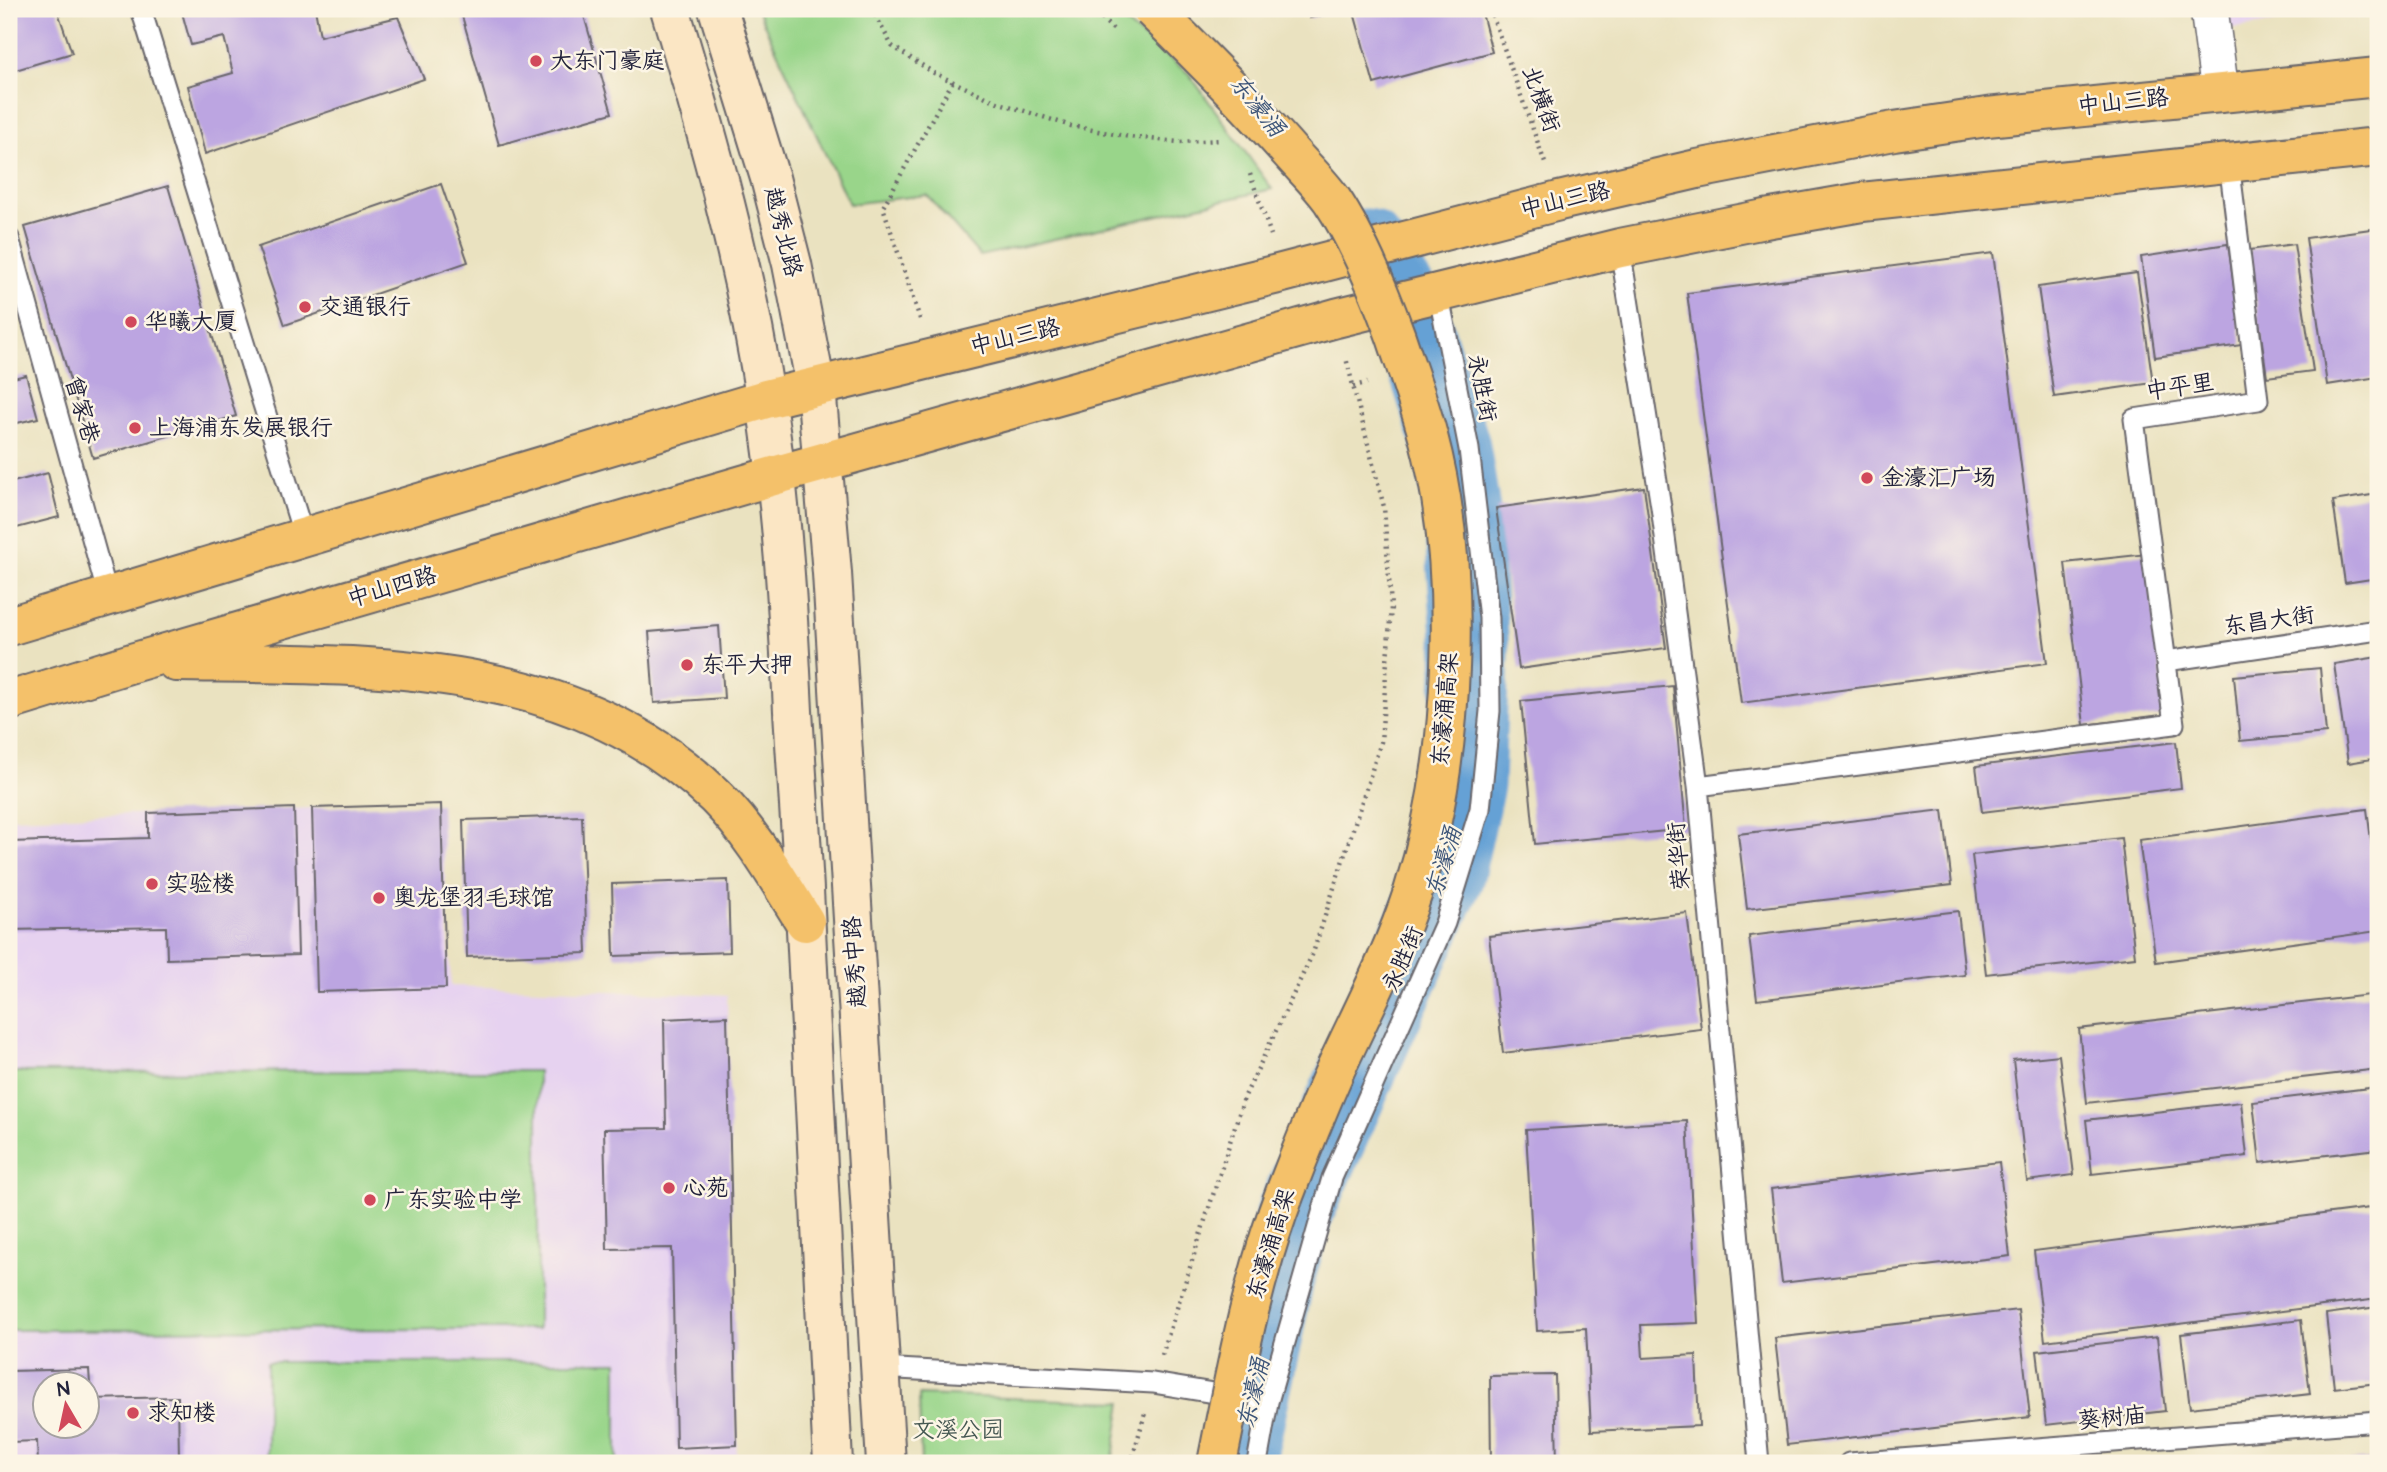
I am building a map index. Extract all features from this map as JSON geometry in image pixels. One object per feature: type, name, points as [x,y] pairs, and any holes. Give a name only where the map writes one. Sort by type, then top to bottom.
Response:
[{"type":"main road","points":[[9,626],[766,399],[745,281],[670,9]]},
{"type":"main road","name":"越秀北路","points":[[718,9],[770,178],[792,264],[816,387],[824,462]]},
{"type":"main road","name":"东濠涌高架","points":[[1152,9],[1243,98],[1332,200],[1362,256],[1390,321],[1429,437],[1441,505],[1451,635],[1442,759],[1430,831],[1408,906],[1380,975],[1334,1073],[1283,1199],[1246,1327],[1217,1463]]},
{"type":"main road","name":"东濠涌高架","points":[[1181,9],[1239,64],[1272,102],[1310,153],[1363,245],[1399,334],[1435,445],[1444,495],[1452,592],[1448,748],[1439,808],[1424,872],[1410,917],[1322,1114],[1289,1199],[1260,1297],[1222,1463]]},
{"type":"main road","name":"中山三路","points":[[766,399],[1299,268],[1424,234],[1722,164],[1894,131],[1987,117],[2378,77]]},
{"type":"main road","points":[[777,475],[1336,318],[1620,248],[1862,202],[2378,147]]},
{"type":"main road","name":"越秀中路","points":[[766,399],[777,475],[788,610],[822,1197],[833,1463]]},
{"type":"main road","name":"越秀中路","points":[[824,462],[886,1463]]},
{"type":"main road","name":"中山四路","points":[[9,701],[777,475]]},
{"type":"main road","points":[[135,662],[350,664],[506,685],[580,709],[638,737],[678,764],[716,798],[749,835],[805,922]]},
{"type":"street","points":[[2209,9],[2220,92]]},
{"type":"lane","points":[[141,9],[303,537]]},
{"type":"lane","name":"中平里","points":[[1698,786],[2174,724],[2134,419],[2258,400],[2230,162]]},
{"type":"lane","name":"曾家巷","points":[[9,238],[108,596]]},
{"type":"lane","name":"荣华街","points":[[1620,248],[1661,508],[1698,786],[1759,1463]]},
{"type":"lane","name":"永胜街","points":[[1257,1463],[1264,1401],[1332,1178],[1446,923],[1479,809],[1490,711],[1489,618],[1469,449],[1438,291]]},
{"type":"lane","name":"东昌大街","points":[[2166,661],[2378,630]]},
{"type":"lane","points":[[880,1368],[1153,1383],[1264,1401]]},
{"type":"lane","name":"葵树庙","points":[[1849,1463],[2065,1455],[2378,1420]]},
{"type":"path","points":[[872,9],[892,46],[934,73],[998,102],[1071,125],[1130,136],[1179,142],[1232,139]]},
{"type":"path","points":[[1091,9],[1116,32]]},
{"type":"path","name":"北横街","points":[[1490,9],[1559,201]]},
{"type":"path","points":[[933,357],[883,207],[953,82]]},
{"type":"path","points":[[1248,170],[1299,268]]},
{"type":"path","points":[[1131,1463],[1153,1383],[1244,1098],[1313,953],[1381,742],[1391,607],[1384,507],[1336,318]]},
{"type":"path","points":[[1353,386],[1367,383]]},
{"type":"shaded area","points":[[2226,9],[2369,9],[2229,29]]},
{"type":"shaded area","name":"广东实验中学","points":[[441,804],[451,986],[727,995],[737,1463],[9,1463],[9,818]]},
{"type":"green space","points":[[757,9],[1108,9],[1189,74],[1272,189],[980,256],[927,195],[849,204]]},
{"type":"green space","points":[[538,1071],[538,1329],[9,1330],[9,1072]]},
{"type":"green space","points":[[267,1362],[617,1362],[617,1463],[267,1463]]},
{"type":"green space","name":"文溪公园","points":[[919,1395],[1122,1402],[1112,1463],[921,1463]]},
{"type":"building","points":[[9,9],[57,9],[72,53],[9,72]]},
{"type":"building","points":[[181,9],[315,9],[320,36],[398,17],[424,79],[205,154],[188,86],[233,73],[224,37],[191,45]]},
{"type":"building","name":"大东门豪庭","points":[[460,9],[582,9],[612,113],[499,145]]},
{"type":"building","points":[[1307,9],[1342,9],[1342,10],[1310,18]]},
{"type":"building","points":[[1353,9],[1481,9],[1492,52],[1374,84]]},
{"type":"building","points":[[2056,9],[2092,9],[2092,11],[2057,14]]},
{"type":"building","points":[[441,184],[468,262],[285,325],[258,247]]},
{"type":"building","name":"华曦大厦","points":[[168,186],[236,416],[93,458],[25,227]]},
{"type":"building","points":[[2378,228],[2378,377],[2327,385],[2306,238]]},
{"type":"building","points":[[2228,244],[2242,345],[2155,357],[2141,257]]},
{"type":"building","points":[[2294,244],[2313,371],[2267,377],[2249,250]]},
{"type":"building","name":"金濠汇广场","points":[[1993,253],[2047,663],[1741,703],[1687,293]]},
{"type":"building","points":[[2137,273],[2153,383],[2054,397],[2038,287]]},
{"type":"building","points":[[26,375],[38,418],[9,425],[9,379]]},
{"type":"building","points":[[48,473],[59,517],[9,530],[9,483]]},
{"type":"building","points":[[1644,487],[1666,648],[1519,669],[1496,508]]},
{"type":"building","points":[[2378,494],[2378,578],[2345,583],[2333,501]]},
{"type":"building","points":[[2147,554],[2166,715],[2084,725],[2065,563]]},
{"type":"building","name":"东平大押","points":[[719,626],[724,698],[654,703],[649,632]]},
{"type":"building","points":[[2378,657],[2378,758],[2348,763],[2334,664]]},
{"type":"building","points":[[2320,668],[2326,733],[2240,741],[2234,676]]},
{"type":"building","points":[[1673,686],[1686,829],[1535,844],[1521,701]]},
{"type":"building","points":[[2176,742],[2181,788],[1982,812],[1976,766]]},
{"type":"building","name":"奥龙堡羽毛球馆","points":[[441,804],[446,988],[317,992],[312,808]]},
{"type":"building","name":"实验楼","points":[[294,808],[298,955],[167,959],[166,927],[9,930],[9,842],[148,838],[148,813]]},
{"type":"building","points":[[2367,809],[2378,895],[2378,931],[2156,962],[2139,840]]},
{"type":"building","points":[[1943,810],[1952,885],[1747,909],[1738,834]]},
{"type":"building","points":[[582,816],[587,953],[467,957],[463,820]]},
{"type":"building","points":[[2121,838],[2135,957],[1986,974],[1972,855]]},
{"type":"building","points":[[728,880],[730,952],[614,956],[612,884]]},
{"type":"building","points":[[1958,911],[1965,975],[1757,1000],[1749,936]]},
{"type":"building","points":[[1687,913],[1701,1029],[1503,1053],[1489,936]]},
{"type":"building","points":[[2378,994],[2378,1069],[2087,1103],[2079,1029]]},
{"type":"building","name":"心苑","points":[[727,1016],[737,1445],[676,1448],[672,1248],[607,1249],[604,1129],[666,1128],[664,1019]]},
{"type":"building","points":[[2059,1055],[2074,1175],[2027,1181],[2013,1060]]},
{"type":"building","points":[[2378,1087],[2378,1149],[2260,1163],[2253,1102]]},
{"type":"building","points":[[2241,1102],[2247,1156],[2092,1174],[2086,1120]]},
{"type":"building","points":[[1687,1121],[1698,1323],[1641,1325],[1643,1358],[1696,1355],[1699,1426],[1591,1431],[1586,1328],[1537,1331],[1526,1130]]},
{"type":"building","points":[[1999,1162],[2010,1256],[1782,1283],[1771,1189]]},
{"type":"building","points":[[2378,1207],[2378,1299],[2045,1341],[2034,1251]]},
{"type":"building","points":[[2378,1307],[2378,1383],[2334,1388],[2326,1314]]},
{"type":"building","points":[[2018,1310],[2030,1417],[1787,1445],[1775,1338]]},
{"type":"building","points":[[2301,1320],[2310,1394],[2190,1408],[2181,1334]]},
{"type":"building","points":[[2157,1337],[2165,1411],[2046,1425],[2037,1351]]},
{"type":"building","name":"求知楼","points":[[32,1370],[32,1440],[102,1440],[102,1399],[178,1397],[179,1459],[38,1463],[37,1441],[9,1442],[9,1371]]},
{"type":"building","points":[[1555,1375],[1557,1463],[1491,1463],[1490,1376]]},
{"type":"building","points":[[2321,1456],[2321,1463],[2227,1463],[2227,1461]]},
{"type":"building","points":[[2378,1459],[2378,1463],[2349,1463],[2349,1461]]},
{"type":"waterway","name":"东濠涌","points":[[1237,1463],[1276,1278],[1295,1212],[1446,874],[1466,784],[1471,652],[1462,511],[1452,447],[1408,309],[1366,247]]},
{"type":"place","name":"大东门豪庭","points":[[536,61]]},
{"type":"place","name":"交通银行","points":[[305,307]]},
{"type":"place","name":"华曦大厦","points":[[131,322]]},
{"type":"place","name":"上海浦东发展银行","points":[[135,428]]},
{"type":"place","name":"金濠汇广场","points":[[1867,478]]},
{"type":"place","name":"东平大押","points":[[687,665]]},
{"type":"place","name":"实验楼","points":[[152,884]]},
{"type":"place","name":"奥龙堡羽毛球馆","points":[[379,898]]},
{"type":"place","name":"心苑","points":[[669,1188]]},
{"type":"place","name":"广东实验中学","points":[[370,1200]]},
{"type":"place","name":"求知楼","points":[[133,1413]]}]
